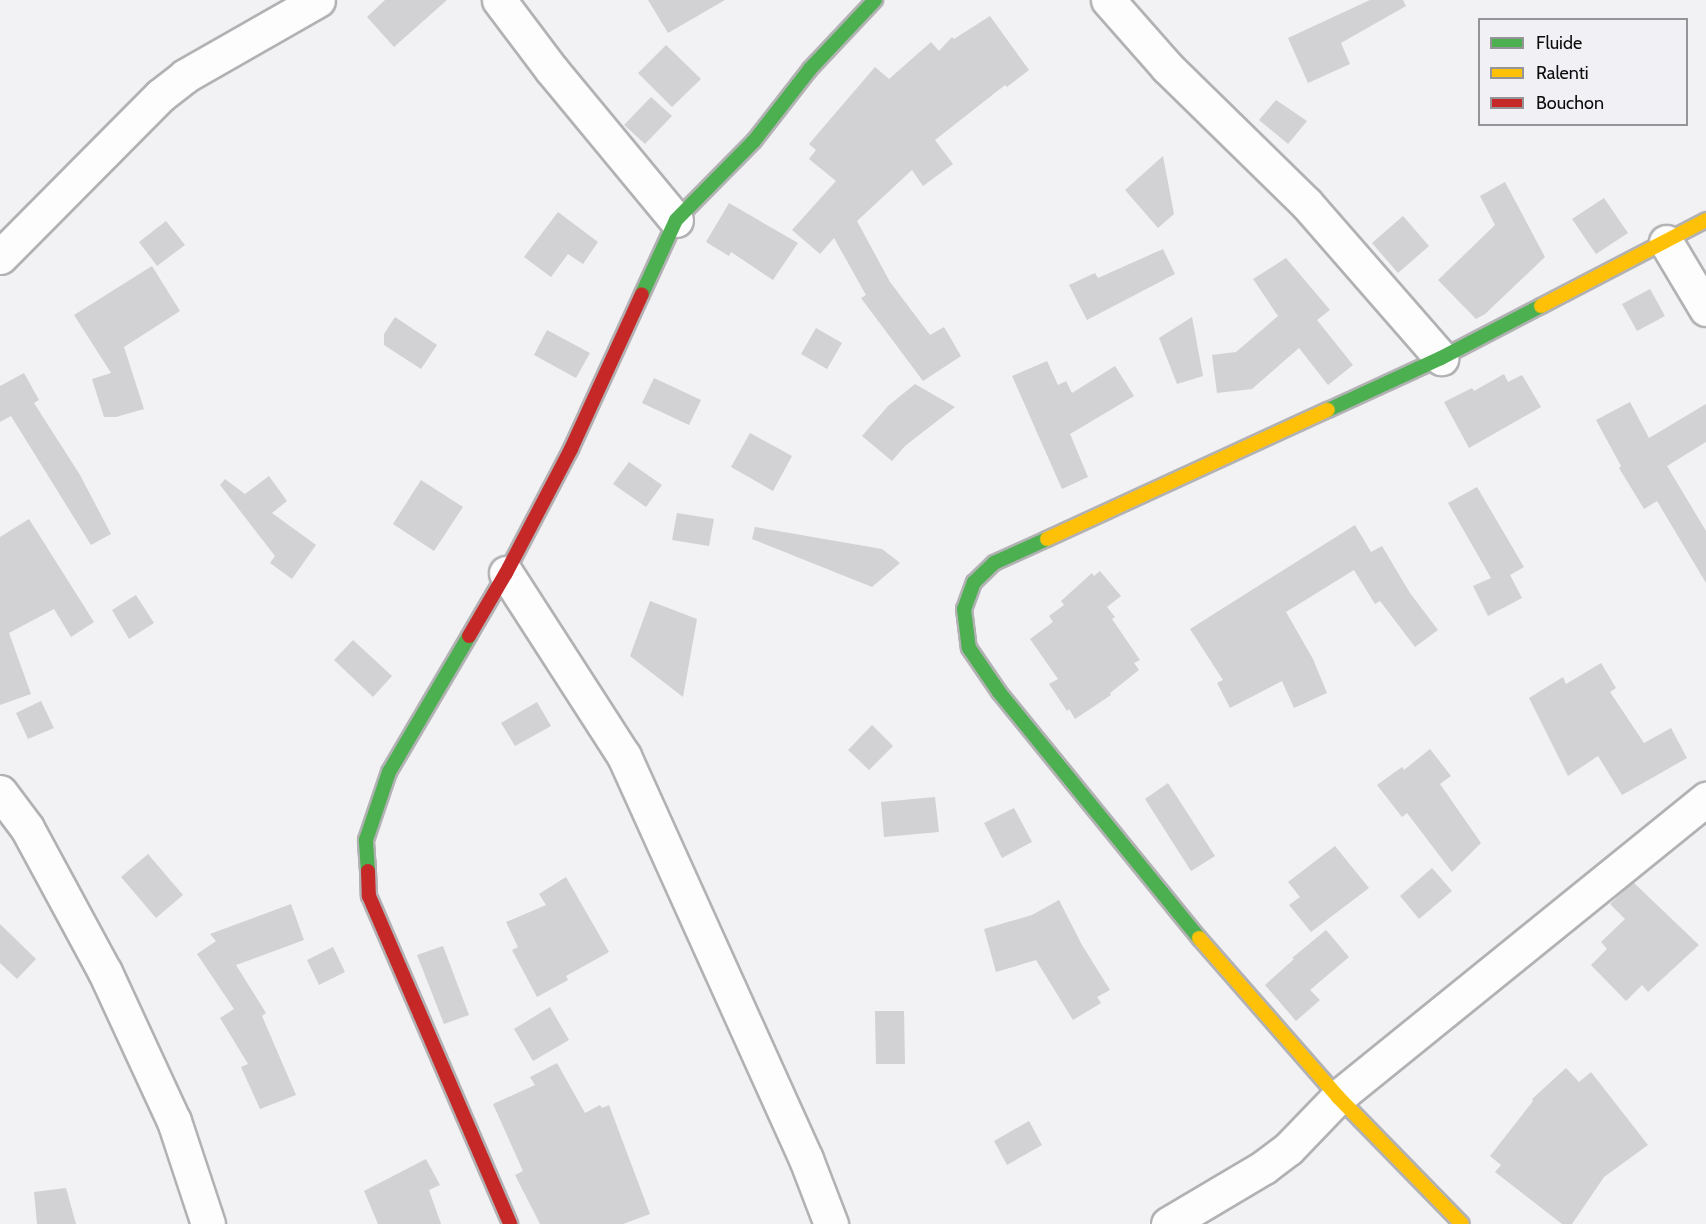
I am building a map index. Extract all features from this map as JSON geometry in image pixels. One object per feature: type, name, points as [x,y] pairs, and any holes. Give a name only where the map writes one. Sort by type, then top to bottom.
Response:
[{"type":"street","points":[[0,257],[169,89],[185,76],[318,0]]},
{"type":"street","points":[[499,0],[551,69],[676,220]]},
{"type":"street","points":[[510,1224],[369,896],[366,840],[389,772],[506,573],[571,449],[676,220],[754,141],[810,69],[875,0]]},
{"type":"street","points":[[1108,0],[1167,67],[1306,203],[1441,358]]},
{"type":"street","points":[[1462,1224],[1338,1096],[1179,915],[999,692],[969,648],[964,609],[974,582],[994,563],[1441,358],[1706,220]]},
{"type":"street","points":[[1666,242],[1706,309]]},
{"type":"street","points":[[506,573],[624,756],[806,1159],[831,1224]]},
{"type":"street","points":[[0,792],[27,828],[105,972],[174,1121],[208,1224]]},
{"type":"street","points":[[1168,1224],[1264,1167],[1288,1149],[1338,1096],[1706,799]]},
{"type":"building","points":[[385,0],[447,0],[394,47],[367,17]]},
{"type":"building","points":[[648,0],[725,0],[668,33]]},
{"type":"building","points":[[1370,0],[1403,0],[1406,6],[1341,43],[1350,64],[1308,83],[1288,38]]},
{"type":"building","points":[[990,16],[1029,70],[1007,87],[1005,85],[935,140],[953,164],[923,186],[912,170],[857,221],[890,282],[930,335],[944,327],[961,356],[923,381],[861,298],[866,295],[834,238],[820,254],[792,230],[836,181],[809,159],[816,150],[809,144],[875,67],[889,79],[931,42],[939,51],[952,37],[954,39]]},
{"type":"building","points":[[666,45],[701,79],[672,107],[638,73]]},
{"type":"building","points":[[651,97],[672,116],[645,144],[624,125]]},
{"type":"building","points":[[1276,100],[1307,121],[1288,144],[1259,120]]},
{"type":"building","points":[[1163,156],[1174,214],[1158,228],[1125,190]]},
{"type":"building","points":[[1505,182],[1545,257],[1485,314],[1476,319],[1438,280],[1495,225],[1480,196]]},
{"type":"building","points":[[1604,198],[1628,233],[1596,254],[1572,219]]},
{"type":"building","points":[[729,203],[798,243],[773,280],[731,252],[729,256],[706,242]]},
{"type":"building","points":[[558,212],[598,242],[583,264],[568,254],[551,277],[524,257]]},
{"type":"building","points":[[1403,216],[1429,246],[1398,273],[1372,243]]},
{"type":"building","points":[[166,221],[185,245],[157,266],[139,242]]},
{"type":"building","points":[[1163,249],[1175,274],[1087,320],[1069,285],[1095,273],[1098,278]]},
{"type":"building","points":[[1286,258],[1330,310],[1317,320],[1353,365],[1328,385],[1299,348],[1252,389],[1217,393],[1212,355],[1236,352],[1278,316],[1253,279]]},
{"type":"building","points":[[152,266],[180,311],[124,347],[144,409],[116,417],[104,417],[92,379],[111,373],[74,315]]},
{"type":"building","points":[[1650,289],[1665,316],[1637,331],[1622,304]]},
{"type":"building","points":[[395,317],[437,345],[421,369],[384,345],[384,334]]},
{"type":"building","points":[[1192,317],[1203,376],[1177,384],[1159,338]]},
{"type":"building","points":[[816,328],[842,343],[827,369],[801,354]]},
{"type":"building","points":[[547,330],[590,353],[576,378],[534,355]]},
{"type":"building","points":[[1047,361],[1058,385],[1066,381],[1072,393],[1115,366],[1134,396],[1070,434],[1088,477],[1062,489],[1012,376]]},
{"type":"building","points":[[24,373],[39,400],[34,403],[80,475],[111,534],[91,545],[11,416],[0,422],[0,386]]},
{"type":"building","points":[[1504,374],[1508,382],[1522,375],[1541,407],[1469,448],[1444,402],[1472,388],[1474,391]]},
{"type":"building","points":[[654,378],[701,400],[689,425],[642,403]]},
{"type":"building","points":[[915,384],[955,407],[905,446],[892,461],[862,436],[888,406]]},
{"type":"building","points":[[1630,402],[1649,438],[1706,404],[1706,442],[1667,466],[1706,531],[1706,583],[1657,501],[1644,509],[1619,468],[1621,466],[1596,420]]},
{"type":"building","points":[[750,433],[792,456],[773,491],[731,467]]},
{"type":"building","points":[[629,462],[662,485],[646,507],[613,484]]},
{"type":"building","points":[[269,476],[287,501],[272,513],[316,545],[292,579],[270,563],[275,556],[220,485],[225,479],[245,494]]},
{"type":"building","points":[[421,480],[463,507],[434,551],[393,524]]},
{"type":"building","points":[[1477,487],[1524,567],[1510,575],[1522,598],[1488,616],[1473,586],[1491,578],[1448,503]]},
{"type":"building","points":[[677,513],[714,519],[709,546],[672,540]]},
{"type":"building","points":[[29,519],[94,622],[71,637],[54,609],[9,633],[31,694],[0,705],[0,537]]},
{"type":"building","points":[[1355,525],[1371,552],[1382,546],[1410,593],[1438,630],[1415,647],[1380,601],[1375,604],[1354,570],[1286,612],[1313,659],[1327,693],[1294,708],[1282,681],[1230,708],[1217,683],[1223,680],[1190,629]]},
{"type":"building","points":[[755,527],[882,549],[900,563],[872,587],[752,539]]},
{"type":"building","points":[[1100,571],[1121,596],[1107,607],[1115,617],[1112,619],[1140,660],[1134,663],[1139,670],[1110,693],[1111,695],[1075,719],[1049,684],[1058,679],[1030,639],[1053,622],[1049,616],[1064,605],[1061,601],[1092,573],[1094,576]]},
{"type":"building","points":[[136,595],[154,623],[129,639],[112,610]]},
{"type":"building","points":[[650,601],[697,619],[683,697],[630,656]]},
{"type":"building","points":[[353,640],[392,676],[373,697],[334,660]]},
{"type":"building","points":[[1601,663],[1616,688],[1610,692],[1644,743],[1671,728],[1687,758],[1622,795],[1598,756],[1568,776],[1529,698],[1563,677],[1566,684]]},
{"type":"building","points":[[41,701],[54,728],[28,739],[16,713]]},
{"type":"building","points":[[537,702],[551,726],[515,746],[501,723]]},
{"type":"building","points":[[872,725],[893,746],[869,770],[848,750]]},
{"type":"building","points":[[1430,749],[1451,776],[1440,784],[1481,843],[1452,872],[1407,813],[1402,817],[1377,785],[1402,767],[1404,770]]},
{"type":"building","points":[[1168,783],[1215,856],[1191,871],[1145,799]]},
{"type":"building","points":[[935,797],[939,832],[884,837],[881,802]]},
{"type":"building","points":[[1014,808],[1032,842],[1002,858],[984,823]]},
{"type":"building","points":[[1335,846],[1369,888],[1311,932],[1289,905],[1300,897],[1288,882]]},
{"type":"building","points":[[148,854],[183,895],[156,918],[121,877]]},
{"type":"building","points":[[1432,868],[1452,891],[1419,919],[1400,896]]},
{"type":"building","points":[[566,877],[609,952],[566,976],[568,980],[537,997],[512,950],[518,947],[506,922],[546,905],[539,894]]},
{"type":"building","points":[[1633,882],[1699,945],[1648,992],[1642,985],[1626,1001],[1591,965],[1607,949],[1601,942],[1625,919],[1610,904]]},
{"type":"building","points":[[1059,900],[1082,945],[1110,990],[1097,997],[1101,1003],[1073,1020],[1036,960],[996,972],[984,929],[1032,915]]},
{"type":"building","points":[[291,904],[304,940],[236,965],[266,1013],[262,1016],[296,1095],[260,1109],[241,1067],[248,1064],[220,1018],[234,1009],[197,954],[216,941],[210,934]]},
{"type":"building","points":[[0,924],[36,959],[17,979],[0,963]]},
{"type":"building","points":[[1326,930],[1349,957],[1310,990],[1320,1000],[1296,1021],[1265,985],[1294,959],[1292,958]]},
{"type":"building","points":[[443,946],[469,1015],[444,1024],[417,955]]},
{"type":"building","points":[[333,947],[345,972],[319,985],[307,960]]},
{"type":"building","points":[[550,1007],[569,1040],[533,1061],[514,1029]]},
{"type":"building","points":[[875,1011],[904,1011],[905,1064],[876,1064]]},
{"type":"building","points":[[557,1063],[585,1113],[600,1105],[602,1108],[609,1105],[650,1214],[623,1224],[540,1224],[515,1175],[523,1171],[493,1104],[535,1085],[530,1077]]},
{"type":"building","points":[[1566,1068],[1579,1082],[1591,1072],[1648,1145],[1604,1177],[1572,1224],[1562,1224],[1495,1172],[1501,1165],[1490,1156],[1533,1101],[1532,1099]]},
{"type":"building","points":[[1029,1121],[1042,1145],[1007,1165],[994,1141]]},
{"type":"building","points":[[426,1159],[440,1185],[429,1190],[441,1224],[378,1224],[364,1191]]},
{"type":"building","points":[[66,1188],[76,1224],[37,1224],[34,1192]]},
{"type":"traffic: fast","points":[[642,294],[676,220],[754,141],[810,69],[875,0]]},
{"type":"traffic: fast","points":[[1328,410],[1441,358],[1541,306]]},
{"type":"traffic: fast","points":[[1047,539],[994,563],[974,582],[964,609],[969,648],[999,692],[1199,938]]},
{"type":"traffic: fast","points":[[368,871],[366,840],[389,772],[469,636]]},
{"type":"traffic: slow","points":[[1541,306],[1706,220]]},
{"type":"traffic: slow","points":[[1047,539],[1328,410]]},
{"type":"traffic: slow","points":[[1199,938],[1338,1097],[1462,1224]]},
{"type":"traffic: jam","points":[[469,636],[506,573],[571,449],[642,294]]},
{"type":"traffic: jam","points":[[368,871],[369,896],[510,1224]]}]
